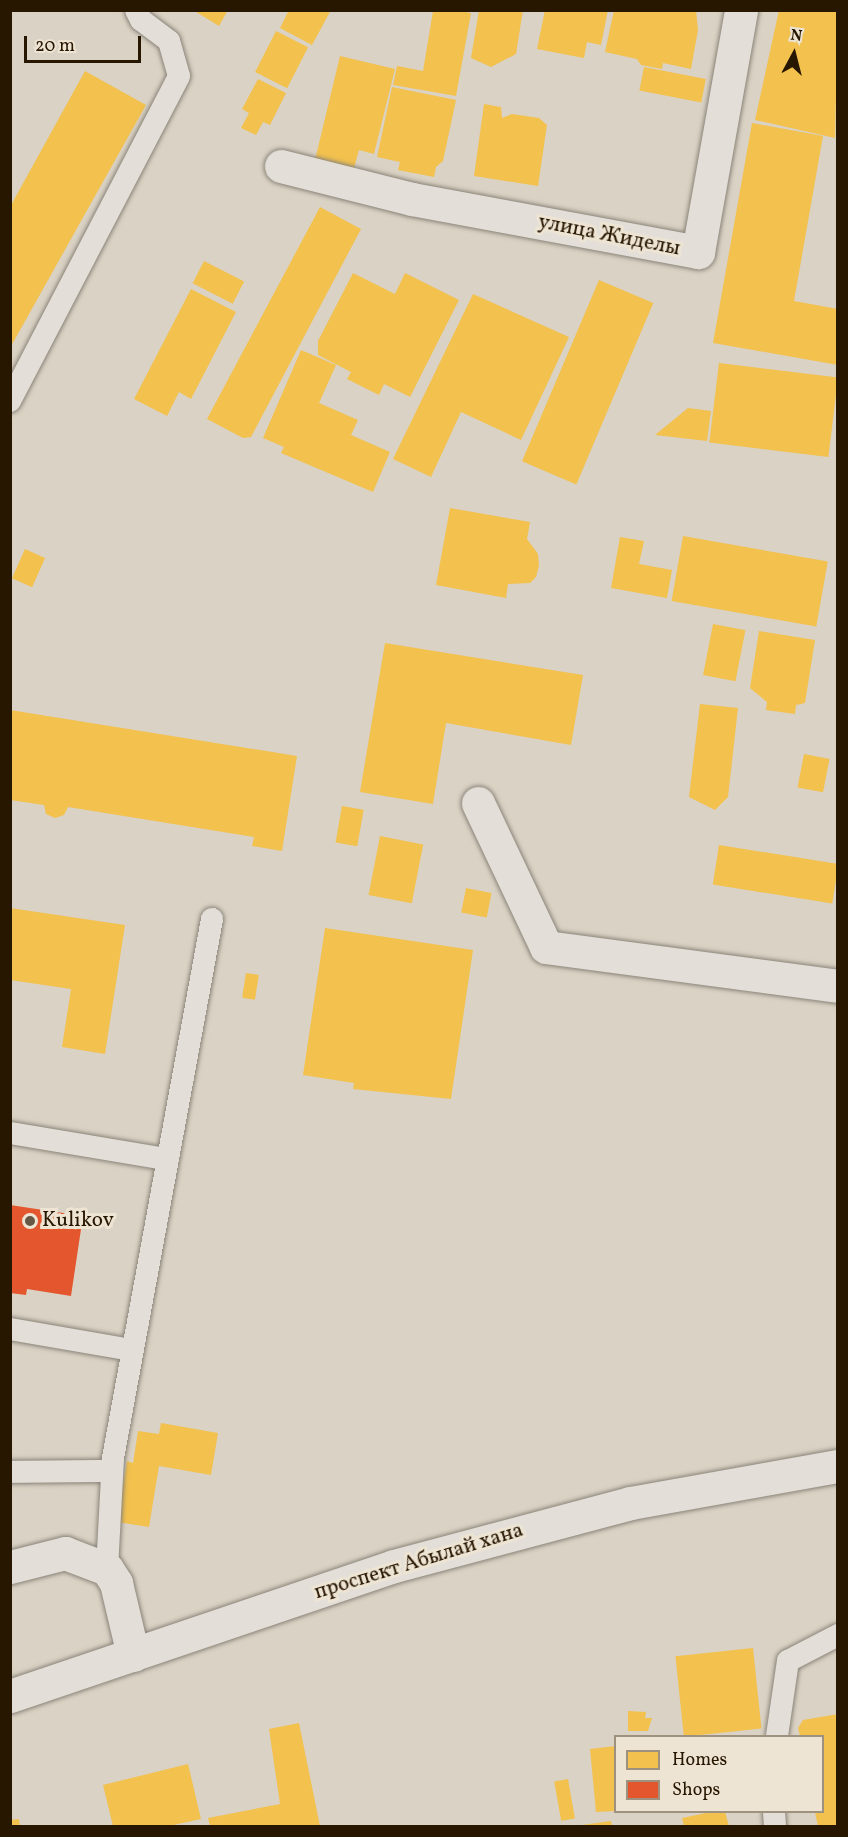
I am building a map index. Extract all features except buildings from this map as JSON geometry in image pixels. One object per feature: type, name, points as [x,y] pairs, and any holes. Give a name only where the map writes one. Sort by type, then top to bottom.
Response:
[{"type":"street","name":"улица Жиделы","points":[[281,166],[412,199],[698,252],[741,10]]},
{"type":"street","points":[[478,803],[546,947],[837,986]]},
{"type":"street","name":"проспект Абылай хана","points":[[10,1696],[394,1566],[630,1503],[837,1466]]},
{"type":"street","points":[[10,1567],[66,1553],[107,1569],[116,1583],[133,1654]]},
{"type":"lane","points":[[10,401],[179,76],[169,41],[141,20],[136,10]]},
{"type":"lane","points":[[107,1569],[112,1471],[166,1159],[212,919]]},
{"type":"lane","points":[[10,1133],[166,1159]]},
{"type":"lane","points":[[10,1329],[132,1350]]},
{"type":"lane","points":[[10,1472],[112,1471]]},
{"type":"lane","points":[[777,1735],[788,1661],[837,1635]]},
{"type":"place","name":"Kulikov","points":[[30,1221]]}]
